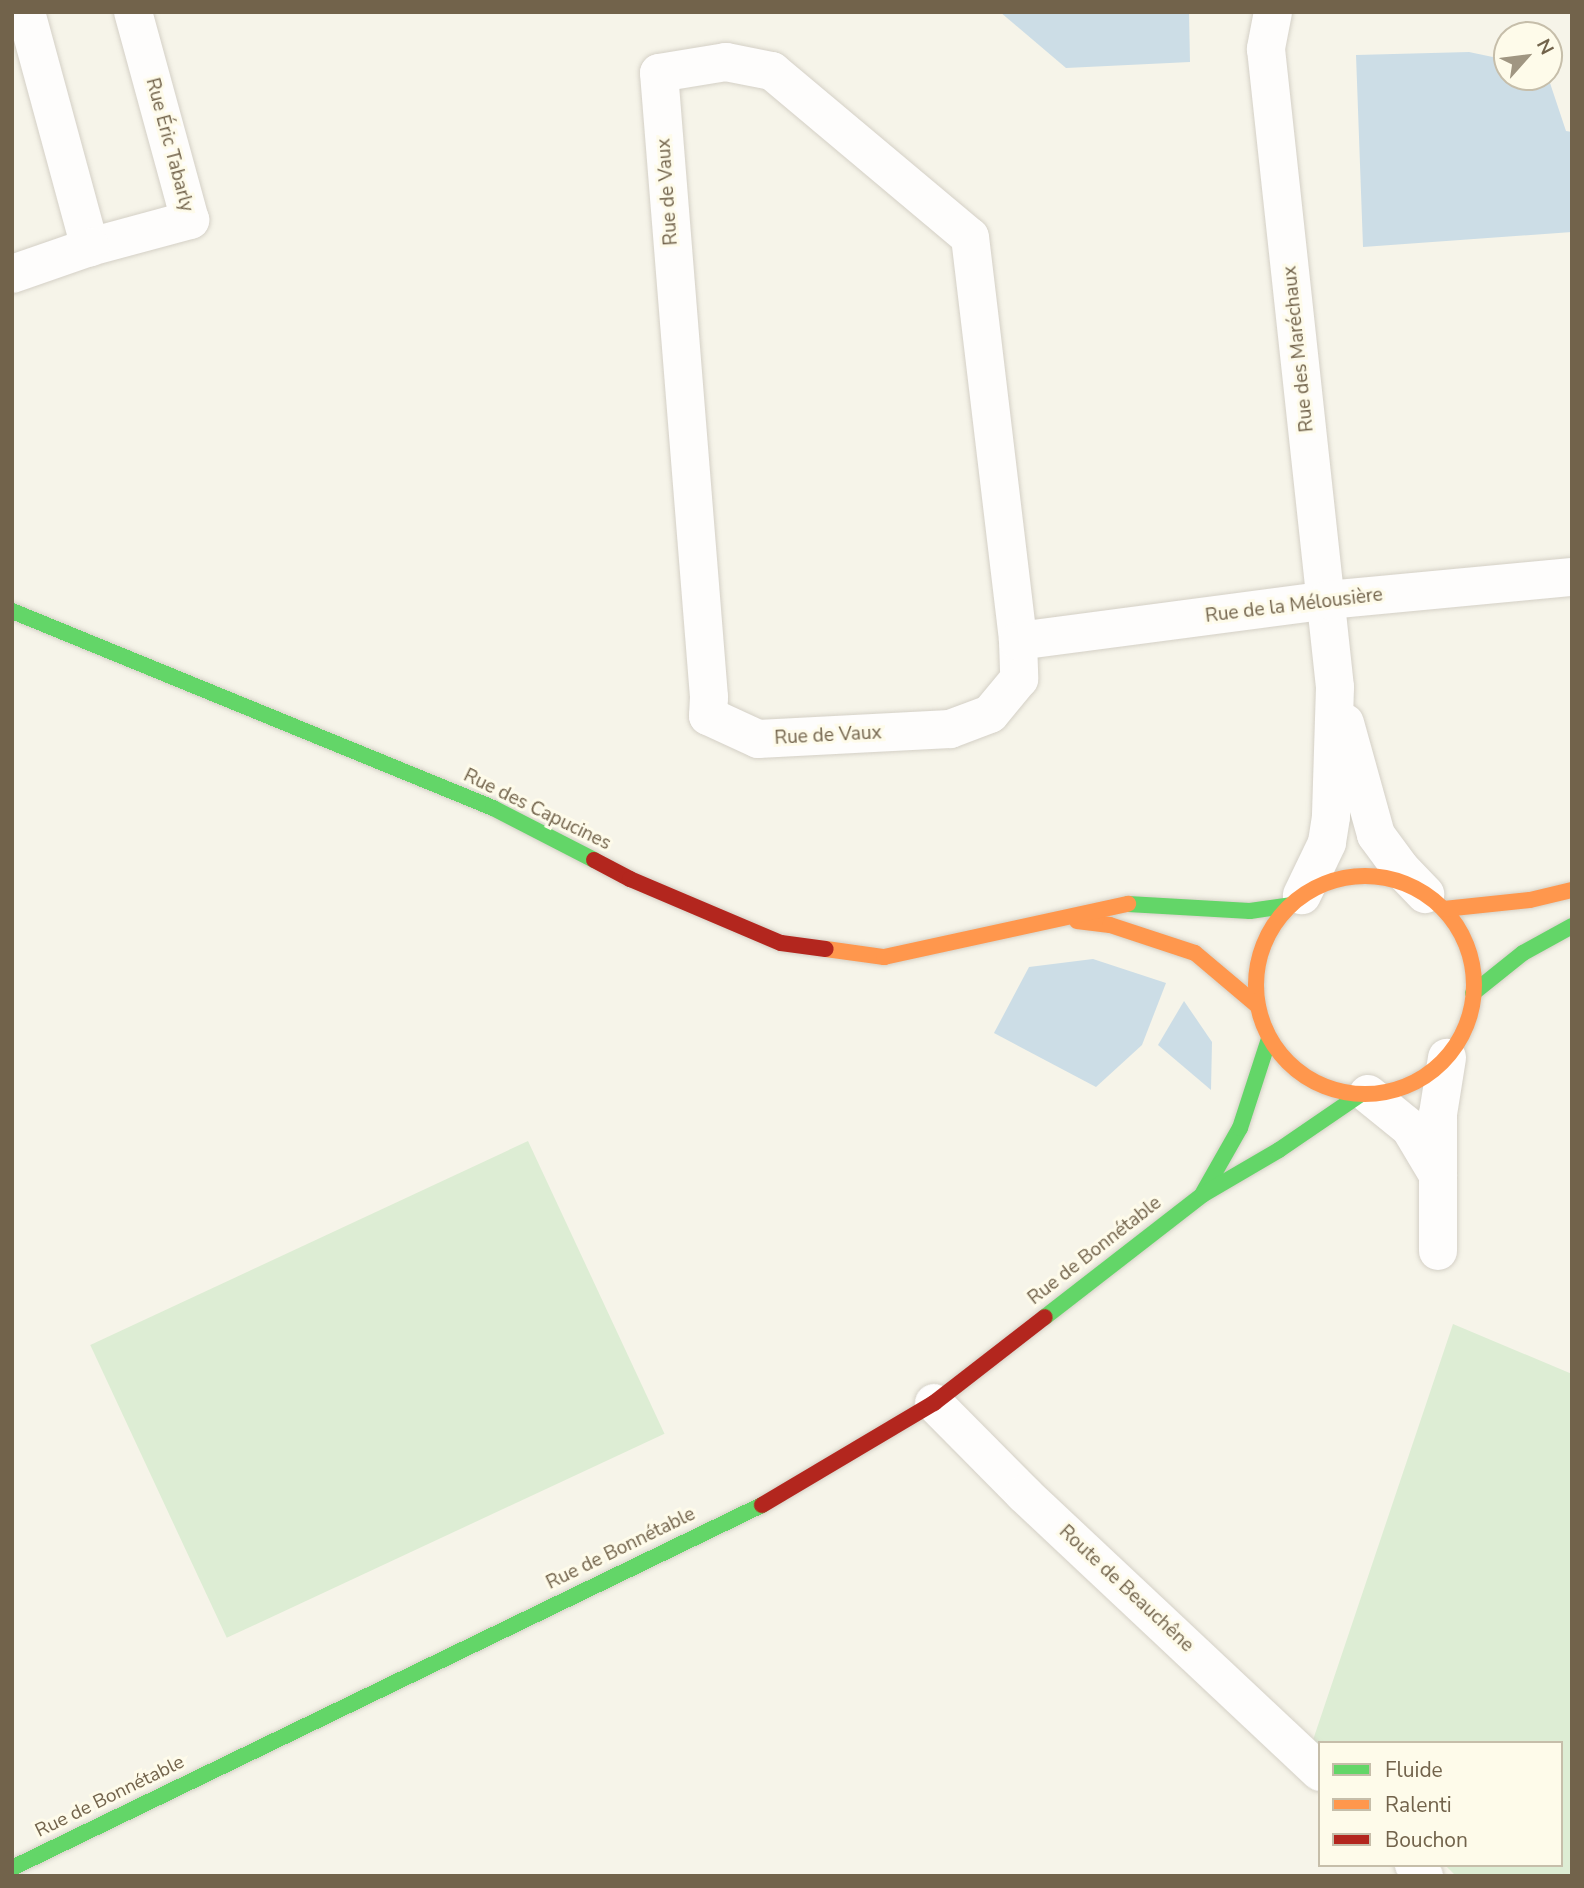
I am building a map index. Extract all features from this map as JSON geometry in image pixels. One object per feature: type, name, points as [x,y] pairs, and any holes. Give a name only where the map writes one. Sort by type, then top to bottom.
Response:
[{"type":"main road","name":"Rue des Capucines","points":[[12,611],[493,808],[630,879],[781,943],[884,957],[1130,903],[1250,911],[1297,900]]},
{"type":"main road","points":[[1365,876],[1393,879],[1434,902],[1462,934],[1474,993],[1466,1028],[1447,1058],[1419,1080],[1391,1091],[1364,1094],[1334,1090],[1308,1078],[1286,1061],[1269,1039],[1258,1006],[1256,971],[1266,938],[1282,912],[1297,900],[1333,880],[1365,876]]},
{"type":"main road","points":[[1434,902],[1530,900],[1572,891]]},
{"type":"main road","name":"Rue des Capucines","points":[[1057,919],[1110,925],[1195,953],[1258,1006]]},
{"type":"main road","points":[[1474,993],[1523,953],[1572,926]]},
{"type":"main road","name":"Rue de Bonnétable","points":[[1202,1195],[1240,1128],[1269,1039]]},
{"type":"main road","name":"Rue de Bonnétable","points":[[12,1867],[774,1499],[934,1403],[1202,1195],[1279,1150],[1364,1094]]},
{"type":"street","points":[[26,12],[90,247]]},
{"type":"street","name":"Rue Éric Tabarly","points":[[12,274],[90,247],[190,220],[134,12]]},
{"type":"street","name":"Rue des Maréchaux","points":[[1273,12],[1266,49],[1328,600],[1335,687],[1331,817],[1326,843],[1297,900]]},
{"type":"street","name":"Rue de Vaux","points":[[726,62],[772,71],[970,237],[1018,641],[1019,679],[990,714],[950,729],[758,739],[708,716],[709,697],[659,73],[726,62]]},
{"type":"street","name":"Rue de la Mélousière","points":[[1018,641],[1328,600],[1572,577]]},
{"type":"street","name":"Rue des Maréchaux","points":[[1335,687],[1376,835],[1401,869],[1434,902]]},
{"type":"street","points":[[1438,1251],[1438,1114],[1447,1058]]},
{"type":"street","points":[[1364,1094],[1410,1128],[1439,1177]]},
{"type":"street","name":"Route de Beauchêne","points":[[934,1403],[1024,1494],[1318,1770]]},
{"type":"green space","points":[[528,1141],[665,1434],[227,1638],[90,1345]]},
{"type":"green space","points":[[1453,1324],[1572,1374],[1572,1876],[1456,1876],[1447,1867],[1563,1867],[1563,1741],[1318,1741],[1318,1744],[1313,1740]]},
{"type":"shaded area","points":[[1000,12],[1189,12],[1190,62],[1066,68]]},
{"type":"shaded area","points":[[1469,52],[1493,57],[1493,91],[1553,91],[1566,131],[1572,132],[1572,232],[1363,247],[1356,55]]},
{"type":"shaded area","points":[[1093,959],[1166,983],[1142,1045],[1096,1087],[994,1033],[1029,967]]},
{"type":"shaded area","points":[[1184,1001],[1212,1042],[1211,1090],[1158,1045]]},
{"type":"traffic: fast","points":[[12,611],[493,808],[594,860]]},
{"type":"traffic: fast","points":[[1128,904],[1250,911],[1291,905]]},
{"type":"traffic: fast","points":[[1473,993],[1523,953],[1572,926]]},
{"type":"traffic: fast","points":[[1203,1193],[1240,1128],[1269,1039]]},
{"type":"traffic: fast","points":[[1045,1317],[1202,1195],[1279,1150],[1361,1094]]},
{"type":"traffic: fast","points":[[12,1868],[762,1505]]},
{"type":"traffic: slow","points":[[1365,876],[1386,878],[1407,885],[1442,908],[1465,943],[1472,964],[1474,985],[1472,1006],[1465,1027],[1442,1062],[1407,1085],[1386,1092],[1365,1094],[1344,1092],[1323,1085],[1288,1062],[1265,1027],[1258,1006],[1256,985],[1258,964],[1265,943],[1288,908],[1323,885],[1344,878],[1365,876]]},
{"type":"traffic: slow","points":[[1444,909],[1530,900],[1572,890]]},
{"type":"traffic: slow","points":[[826,949],[884,957],[1128,904]]},
{"type":"traffic: slow","points":[[1077,921],[1110,925],[1195,953],[1258,1006]]},
{"type":"traffic: jam","points":[[594,860],[630,879],[781,943],[826,949]]},
{"type":"traffic: jam","points":[[762,1505],[934,1403],[1045,1317]]}]
